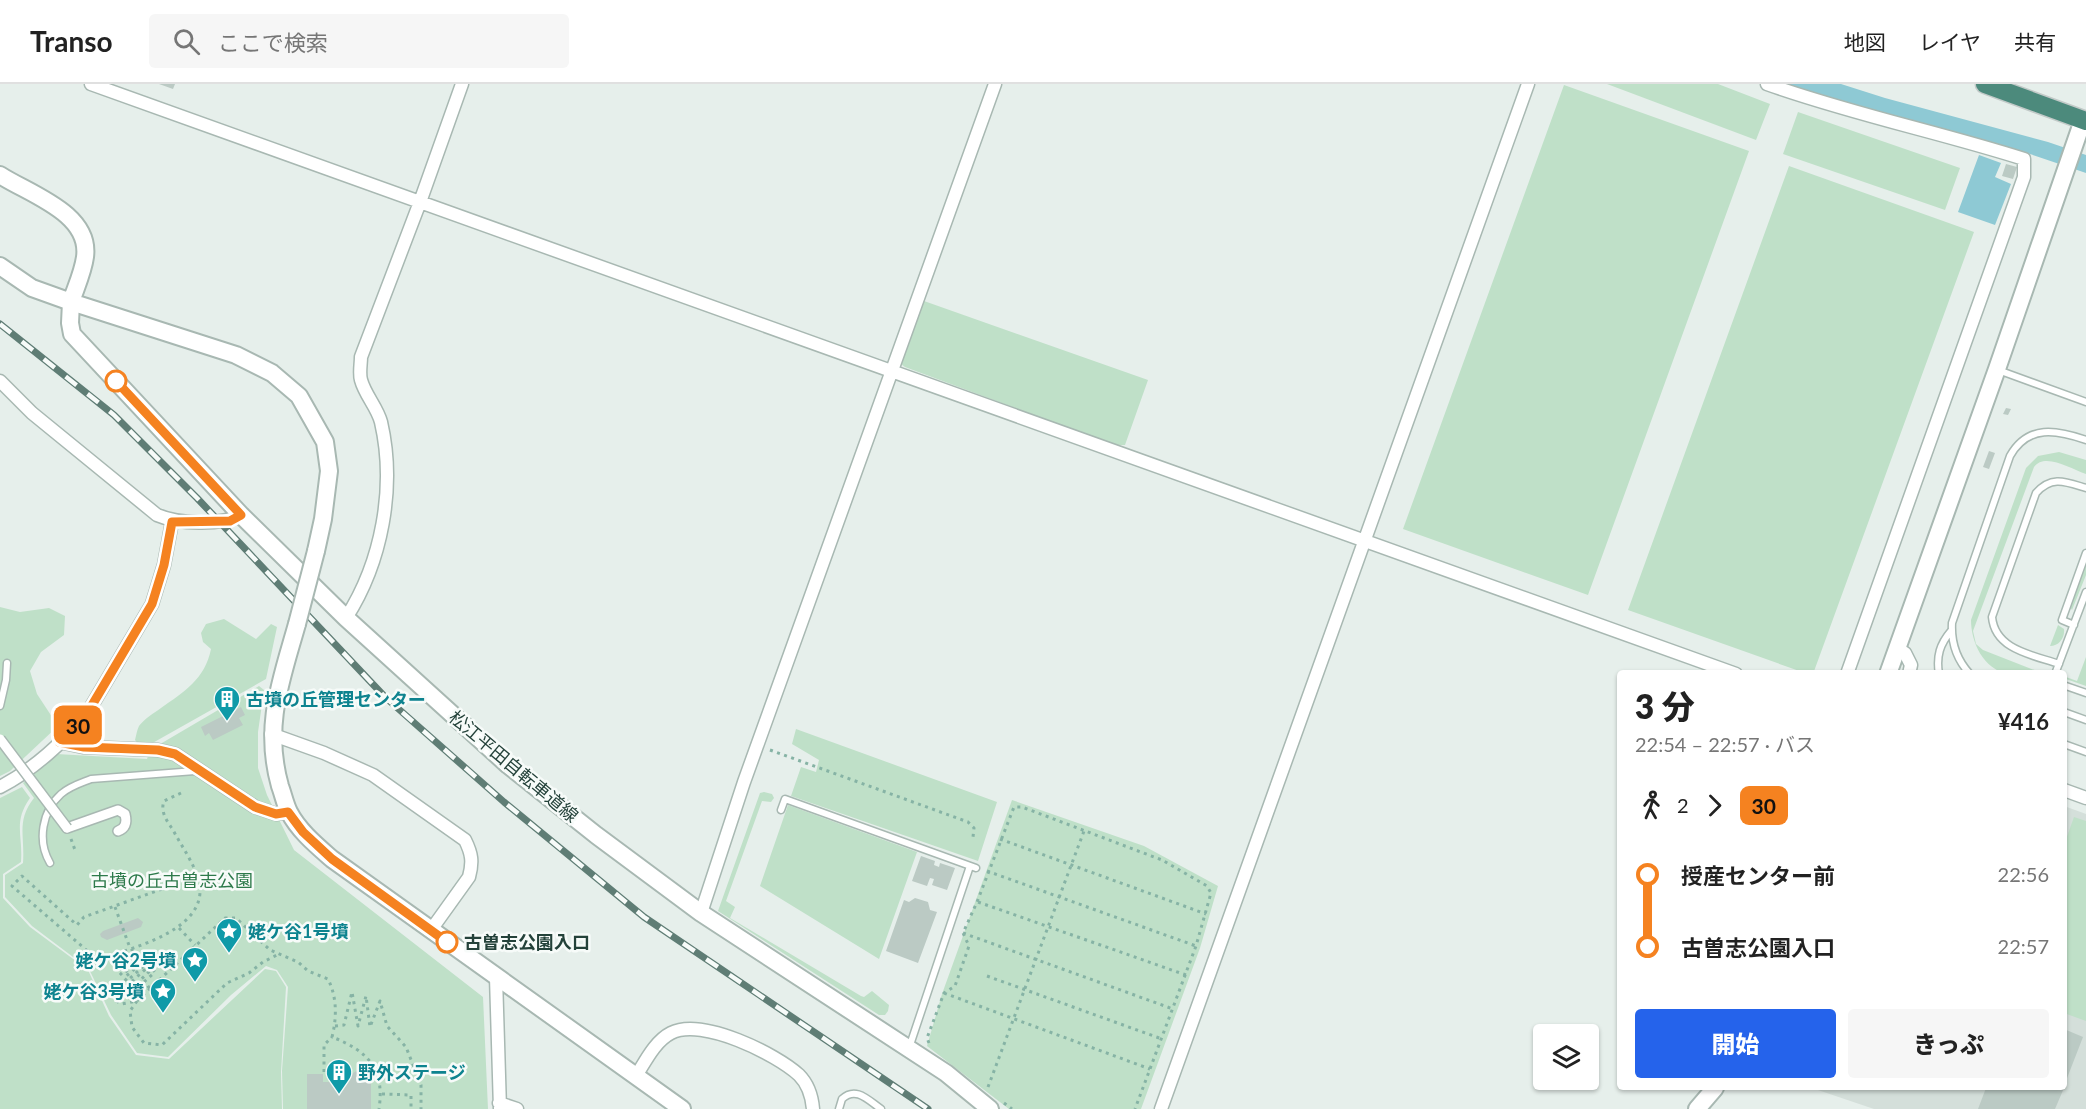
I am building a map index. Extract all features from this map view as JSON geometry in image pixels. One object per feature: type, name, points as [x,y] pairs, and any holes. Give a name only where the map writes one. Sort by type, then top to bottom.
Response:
[{"type":"highway","points":[[1985,84],[2084,120]]},
{"type":"street","points":[[91,84],[1725,670]]},
{"type":"street","points":[[346,618],[357,602],[377,551],[387,493],[385,450],[380,420],[361,379],[361,357],[462,84]]},
{"type":"street","points":[[700,913],[757,746],[994,84]]},
{"type":"street","points":[[1161,1109],[1528,84]]},
{"type":"street","points":[[1767,84],[1798,95],[2024,159],[2024,177],[1848,670]]},
{"type":"street","points":[[1889,670],[2084,120]]},
{"type":"street","name":"松江平田自転車道線","points":[[0,175],[59,208],[75,223],[85,239],[85,257],[71,302],[72,334],[241,515],[346,618],[508,765],[700,913],[997,1106]]},
{"type":"street","points":[[0,266],[32,288],[236,355],[272,373],[299,396],[325,442],[329,471],[323,519],[278,690],[272,734],[276,770],[288,812],[303,832],[332,859],[682,1109]]},
{"type":"street","points":[[0,381],[32,413],[157,515],[172,522],[230,521],[241,515]]},
{"type":"street","points":[[0,787],[14,780],[59,742],[88,712],[152,604],[164,565],[172,522]]},
{"type":"street","points":[[1897,648],[1905,653],[1911,665],[1910,670]]},
{"type":"street","points":[[272,734],[324,753],[373,775],[465,840],[472,854],[469,877],[430,930]]},
{"type":"street","points":[[0,739],[67,828],[118,810],[125,814],[127,822],[118,831]]},
{"type":"street","points":[[59,742],[84,747],[158,750],[175,754],[255,807],[276,814],[288,812]]},
{"type":"street","points":[[2067,791],[2086,798]]},
{"type":"street","points":[[496,977],[500,1106],[517,1109]]},
{"type":"street","points":[[636,1076],[654,1048],[670,1033],[687,1029],[708,1030],[758,1048],[800,1076],[810,1091],[813,1109]]},
{"type":"street","points":[[1697,1109],[1713,1090]]},
{"type":"lane","points":[[1997,369],[2086,402]]},
{"type":"lane","points":[[1967,670],[1957,654],[1951,631],[1953,615],[2014,449],[2028,438],[2046,431],[2065,433],[2086,440]]},
{"type":"lane","points":[[2059,664],[2006,644],[1996,632],[1992,617],[2036,493],[2045,484],[2055,480],[2086,488]]},
{"type":"lane","points":[[2074,625],[2062,620],[2086,553]]},
{"type":"lane","points":[[2057,670],[2086,592]]},
{"type":"lane","points":[[1939,670],[1939,650],[1943,640],[1951,631]]},
{"type":"lane","points":[[0,706],[7,663]]},
{"type":"lane","points":[[2067,686],[2086,693]]},
{"type":"lane","points":[[2067,713],[2086,720]]},
{"type":"lane","points":[[2067,745],[2086,752]]},
{"type":"lane","points":[[50,863],[43,850],[41,839],[43,824],[54,801],[62,793],[91,779],[199,771]]},
{"type":"lane","points":[[781,810],[784,799],[974,867],[950,928],[909,1049]]},
{"type":"lane","points":[[839,1109],[842,1099],[849,1093],[855,1093],[860,1094],[880,1109]]},
{"type":"path","points":[[757,746],[968,822],[974,828],[973,837]]},
{"type":"path","points":[[176,884],[84,917],[77,925],[22,876],[12,886],[99,960],[159,938],[179,928],[188,919],[199,897],[197,874],[163,814],[164,801],[181,793]]},
{"type":"path","points":[[930,1047],[927,1038],[944,993],[955,986],[969,946],[963,933],[1014,807],[1022,807],[1162,860],[1207,886],[1211,893],[1186,975],[1135,1109]]},
{"type":"path","points":[[987,1090],[1084,831]]},
{"type":"path","points":[[1000,839],[1206,914]]},
{"type":"path","points":[[993,873],[1196,946]]},
{"type":"path","points":[[977,902],[1186,975]]},
{"type":"path","points":[[115,907],[130,948],[138,955],[118,971],[122,975],[141,958],[144,961],[124,978],[127,981],[146,964],[149,966],[130,983],[133,987],[152,969],[155,972],[135,990],[139,993],[156,983]]},
{"type":"path","points":[[278,955],[263,962],[249,973],[227,983],[162,1045],[144,1043],[132,1027],[130,1011],[137,1001],[225,918],[236,918],[270,950],[328,979],[335,1003],[335,1026],[332,1037],[324,1045],[324,1072]]},
{"type":"path","points":[[179,928],[195,945]]},
{"type":"path","points":[[950,928],[1173,1009]]},
{"type":"path","points":[[987,976],[1162,1039]]},
{"type":"path","points":[[930,988],[1150,1069]]},
{"type":"path","points":[[335,1026],[344,1025],[352,992],[358,1026],[366,996],[370,1027],[380,1001],[387,1026],[406,1047],[421,1085],[421,1109]]},
{"type":"path","points":[[116,1001],[122,1004],[137,1001]]},
{"type":"path","points":[[332,1037],[360,1050],[369,1060],[378,1074],[381,1094],[379,1109]]},
{"type":"path","points":[[381,1094],[411,1095],[411,1109]]},
{"type":"path","points":[[997,1106],[1012,1109]]},
{"type":"shaded area","points":[[2067,807],[2086,814],[2086,1109],[1874,1109],[1818,1090],[2067,1090]]},
{"type":"green space","points":[[1607,84],[1718,84],[1770,104],[1756,140]]},
{"type":"green space","points":[[1564,85],[1749,151],[1588,595],[1403,529]]},
{"type":"green space","points":[[1798,112],[1960,168],[1945,210],[1783,154]]},
{"type":"green space","points":[[1789,166],[1974,232],[1814,670],[1797,670],[1628,610]]},
{"type":"green space","points":[[924,301],[1148,380],[1125,445],[1115,445],[905,367],[901,364]]},
{"type":"green space","points":[[2059,452],[2086,460],[2086,474],[2051,461],[2039,463],[2034,467],[1973,631],[1976,644],[1983,650],[2034,670],[1997,670],[1985,661],[1980,653],[1976,645],[1973,637],[1971,620],[2026,468],[2038,456]]},
{"type":"green space","points":[[2086,563],[2086,575],[2072,610],[2070,607]]},
{"type":"green space","points":[[0,607],[20,612],[49,608],[65,616],[64,635],[41,652],[30,671],[37,694],[58,726],[10,771],[0,776]]},
{"type":"green space","points":[[224,619],[256,639],[271,624],[277,627],[266,679],[149,745],[139,745],[135,740],[141,723],[192,684],[204,669],[211,649],[203,642],[201,633],[206,624]]},
{"type":"green space","points":[[2058,625],[2064,629],[2064,635],[2059,643],[2050,646]]},
{"type":"green space","points":[[2086,657],[2086,686],[2067,679],[2067,677],[2077,681]]},
{"type":"green space","name":"古墳の丘古曽志公園","points":[[259,686],[264,690],[258,732],[258,768],[267,795],[294,850],[483,997],[488,1109],[283,1109],[282,1071],[288,987],[277,970],[266,966],[231,995],[168,1057],[137,1053],[111,1015],[89,969],[32,926],[5,897],[5,875],[23,863],[23,822],[28,806],[34,798],[23,783],[56,754],[147,759],[150,750]]},
{"type":"green space","points":[[796,729],[997,802],[978,861],[791,796],[801,767],[816,772],[819,760],[792,744]]},
{"type":"green space","points":[[22,787],[30,798],[20,822],[21,862],[3,874],[3,898],[30,927],[88,970],[109,1016],[136,1055],[169,1059],[265,969],[276,971],[286,987],[281,1072],[282,1109],[0,1109],[0,798]]},
{"type":"green space","points":[[760,793],[772,794],[774,798],[771,802],[762,801],[726,901],[735,907],[730,918],[861,996],[864,997],[872,991],[889,1005],[885,1015],[879,1015],[718,911]]},
{"type":"green space","points":[[1012,800],[1144,846],[1218,886],[1200,948],[1141,1109],[1009,1109],[927,1046],[942,994]]},
{"type":"green space","points":[[788,805],[917,852],[879,959],[760,886]]},
{"type":"green space","points":[[2074,817],[2086,821],[2086,1021],[2067,1014],[2067,837]]},
{"type":"water","points":[[1783,84],[1841,84],[2048,142],[2086,155],[2086,173],[2030,154],[1902,120]]},
{"type":"water","points":[[1979,155],[2001,163],[1995,177],[2011,184],[1995,225],[1958,212]]},
{"type":"building","points":[[159,84],[175,84],[173,89]]},
{"type":"building","points":[[2006,164],[2017,167],[2013,179],[2002,176]]},
{"type":"building","points":[[2006,408],[2011,409],[2008,415],[2003,414]]},
{"type":"building","points":[[1989,451],[1995,453],[1989,469],[1983,467]]},
{"type":"building","name":"古墳の丘管理センター","points":[[241,707],[245,715],[239,718],[243,725],[213,740],[209,733],[205,736],[201,727]]},
{"type":"building","points":[[921,856],[935,861],[934,865],[939,867],[940,863],[955,868],[947,890],[932,885],[934,879],[930,878],[927,886],[912,881]]},
{"type":"building","points":[[915,898],[928,902],[930,910],[937,912],[918,963],[886,951],[904,900],[909,902]]},
{"type":"building","points":[[138,918],[143,922],[141,927],[107,940],[101,937],[100,934],[103,931]]},
{"type":"building","points":[[2067,1030],[2083,1037],[2067,1078]]},
{"type":"building","name":"野外ステージ","points":[[361,1068],[371,1073],[371,1109],[307,1109],[307,1074],[323,1074],[323,1082],[339,1082]]},
{"type":"building","points":[[1985,1090],[2063,1090],[2055,1109],[1978,1109]]},
{"type":"railway","points":[[0,324],[114,415],[197,498],[385,697],[504,802],[644,917],[928,1109]]},
{"type":"bus line","name":"30","points":[[116,381],[241,515],[230,521],[172,522],[164,565],[152,604],[88,712],[59,742],[84,747],[158,750],[175,754],[255,807],[276,814],[288,812],[303,832],[332,859],[447,942]]},
{"type":"place","name":"古墳の丘管理センター","points":[[227,722]]},
{"type":"place","name":"古曽志公園入口","points":[[447,942]]},
{"type":"place","name":"姥ケ谷1号墳","points":[[229,954]]},
{"type":"place","name":"姥ケ谷2号墳","points":[[195,983]]},
{"type":"place","name":"姥ケ谷3号墳","points":[[163,1014]]},
{"type":"place","name":"野外ステージ","points":[[339,1095]]}]
